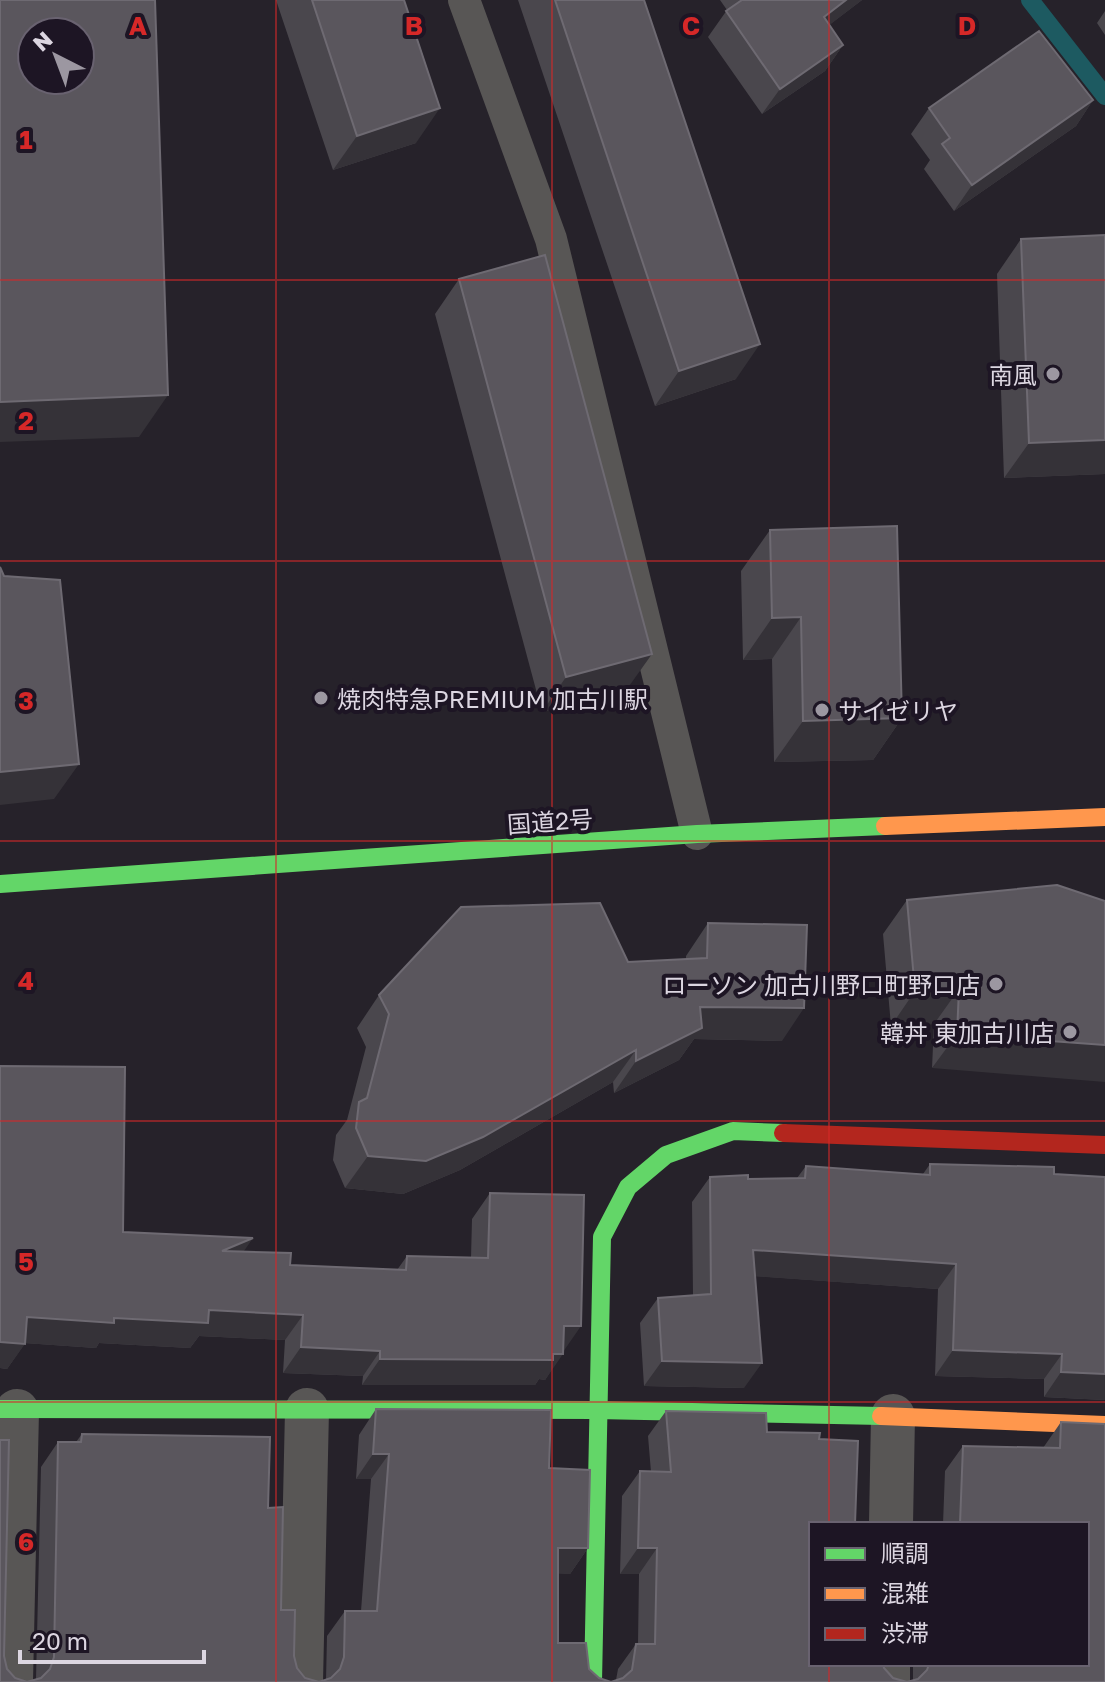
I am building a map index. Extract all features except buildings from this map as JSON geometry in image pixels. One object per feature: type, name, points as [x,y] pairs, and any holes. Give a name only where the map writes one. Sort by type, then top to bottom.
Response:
[{"type":"main road","name":"国道2号","points":[[0,884],[697,834],[1105,817]]},
{"type":"main road","points":[[593,1682],[602,1237],[628,1187],[666,1155],[733,1131],[1105,1145]]},
{"type":"main road","points":[[9,1410],[597,1410],[893,1416],[1105,1425]]},
{"type":"street","points":[[9,1410],[11,1682]]},
{"type":"street","points":[[301,1682],[307,1410]]},
{"type":"street","points":[[891,1522],[893,1416]]},
{"type":"lane","points":[[464,0],[551,239],[697,834]]},
{"type":"waterway","points":[[1030,0],[1105,96]]},
{"type":"traffic: fast","points":[[0,884],[697,834],[885,826]]},
{"type":"traffic: fast","points":[[593,1682],[602,1237],[628,1187],[666,1155],[733,1131],[783,1133]]},
{"type":"traffic: fast","points":[[0,1409],[597,1410],[881,1416]]},
{"type":"traffic: slow","points":[[885,826],[1105,817]]},
{"type":"traffic: slow","points":[[881,1416],[1105,1425]]},
{"type":"traffic: jam","points":[[783,1133],[1105,1145]]},
{"type":"place","name":"南風","points":[[1053,374]]},
{"type":"place","name":"焼肉特急PREMIUM 加古川駅","points":[[321,698]]},
{"type":"place","name":"サイゼリヤ","points":[[822,710]]},
{"type":"place","name":"ローソン 加古川野口町野口店","points":[[996,984]]},
{"type":"place","name":"韓丼 東加古川店","points":[[1070,1032]]}]
